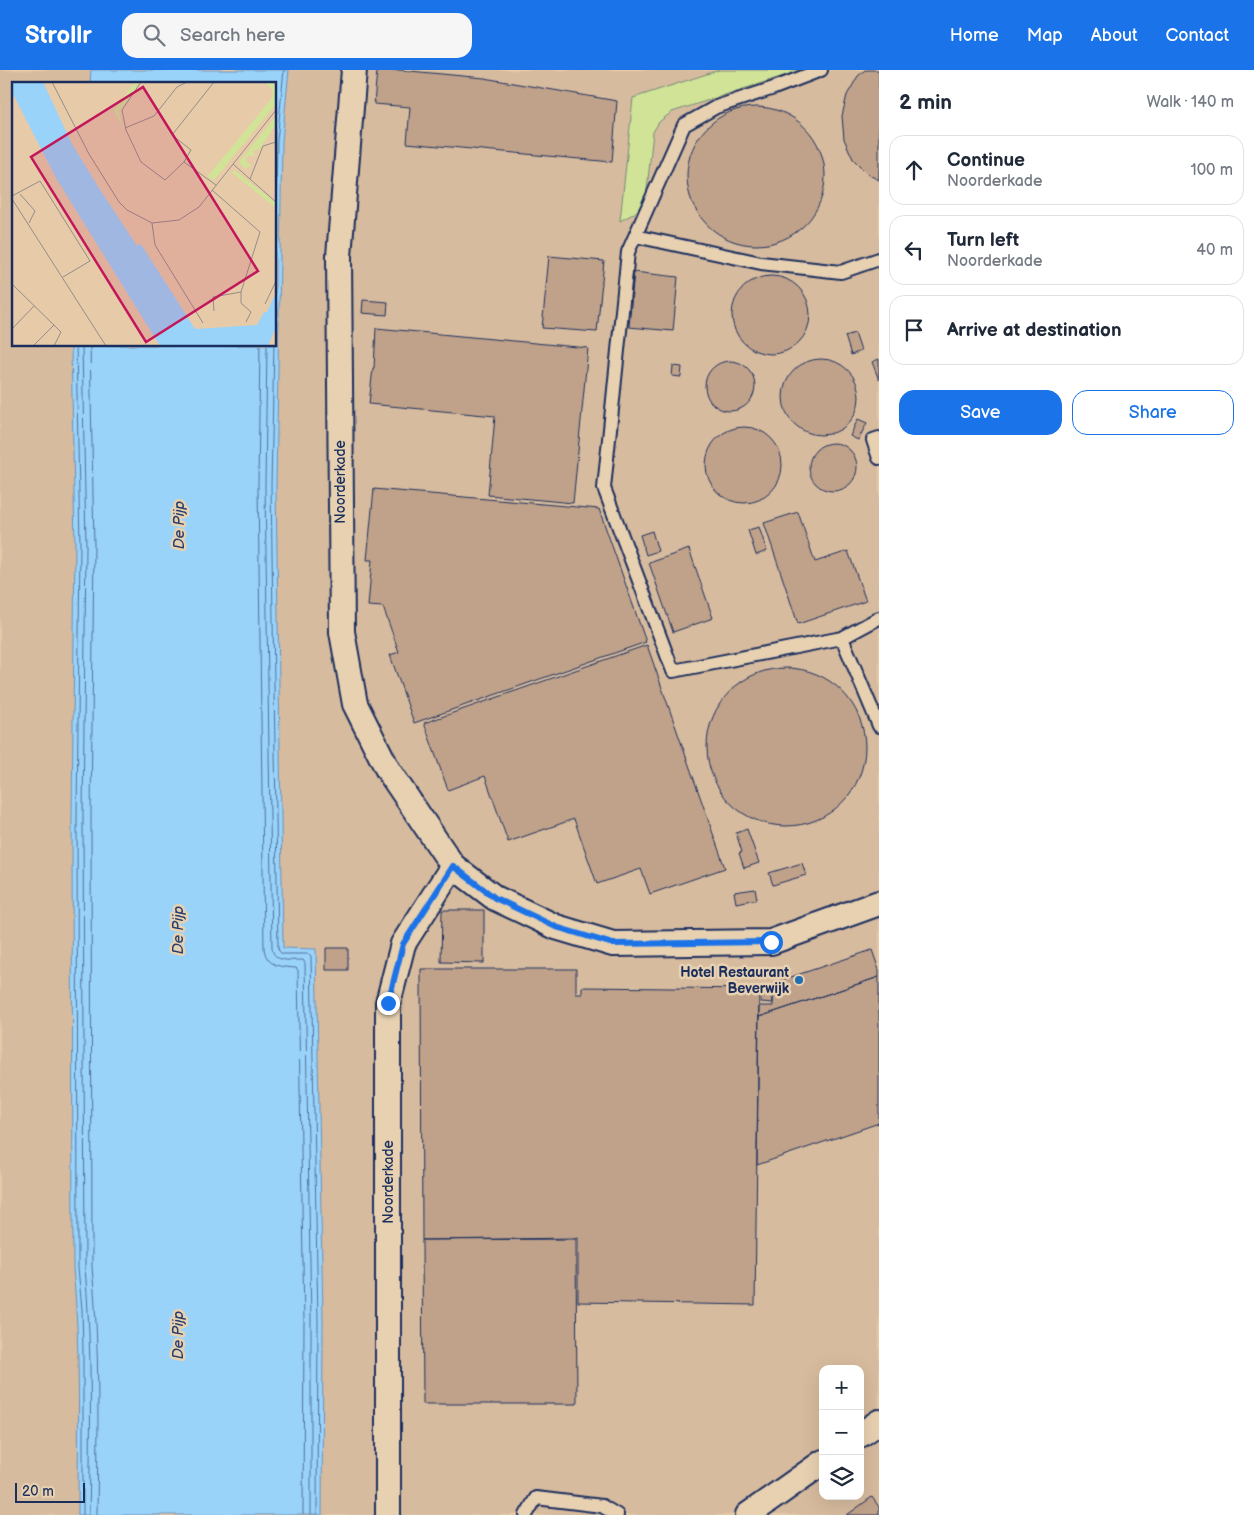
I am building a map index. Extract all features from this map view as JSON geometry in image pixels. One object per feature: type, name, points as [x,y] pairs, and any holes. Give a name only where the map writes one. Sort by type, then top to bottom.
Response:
[{"type":"street","name":"Noorderkade","points":[[354,70],[339,256],[342,632],[355,704],[388,770],[453,866],[495,898],[556,927],[613,944],[771,942],[879,903]]},
{"type":"street","name":"Noorderkade","points":[[388,1515],[388,1003],[403,944],[453,866]]},
{"type":"street","points":[[864,1432],[879,1422]]},
{"type":"street","points":[[748,1515],[819,1465]]},
{"type":"lane","points":[[821,70],[774,88],[716,106],[684,125],[628,252],[604,488],[673,671],[842,638],[879,618]]},
{"type":"lane","points":[[635,236],[761,263],[841,272],[879,259]]},
{"type":"lane","points":[[879,438],[873,440],[879,458]]},
{"type":"lane","points":[[842,638],[879,726]]},
{"type":"lane","points":[[526,1515],[536,1498],[602,1506],[617,1515]]},
{"type":"shaded area","name":"De Pijp","points":[[0,70],[879,70],[879,1515],[0,1515]]},
{"type":"green space","points":[[719,70],[802,70],[672,112],[659,122],[653,132],[646,199],[635,213],[620,221],[633,98]]},
{"type":"water","points":[[91,70],[289,70],[282,141],[276,486],[283,948],[316,949],[323,1321],[322,1515],[78,1515],[78,1361],[73,1268],[72,816],[75,545],[71,346],[276,346],[276,82],[90,82]]},
{"type":"building","points":[[377,70],[399,70],[484,78],[617,101],[612,162],[407,143],[410,107],[374,104]]},
{"type":"building","points":[[865,70],[879,70],[879,180],[869,175],[853,159],[844,139],[842,116],[847,95],[858,76]]},
{"type":"building","points":[[756,107],[770,108],[783,112],[795,118],[805,127],[814,137],[820,149],[824,162],[824,190],[820,203],[814,215],[805,225],[795,234],[783,240],[770,244],[756,245],[742,244],[729,240],[717,234],[707,225],[698,215],[692,203],[688,190],[687,176],[688,162],[692,149],[698,137],[707,127],[717,118],[729,112],[742,108]]},
{"type":"building","points":[[549,256],[604,261],[597,332],[542,328]]},
{"type":"building","points":[[634,272],[678,277],[673,331],[629,327]]},
{"type":"building","points":[[771,276],[786,279],[798,288],[807,300],[810,315],[807,330],[798,342],[786,351],[771,354],[756,351],[744,342],[735,330],[732,315],[735,300],[744,288],[756,279]]},
{"type":"building","points":[[363,300],[388,302],[387,315],[362,313]]},
{"type":"building","points":[[376,328],[588,348],[573,503],[488,495],[495,416],[369,404],[374,368]]},
{"type":"building","points":[[855,333],[861,351],[851,355],[845,336]]},
{"type":"building","points":[[821,359],[836,362],[848,370],[856,382],[859,397],[856,412],[848,424],[836,432],[821,435],[806,432],[794,424],[786,412],[783,397],[786,382],[794,370],[806,362]]},
{"type":"building","points":[[879,359],[879,380],[872,362]]},
{"type":"building","points":[[725,361],[735,361],[748,368],[755,381],[755,391],[748,404],[735,411],[725,411],[716,407],[709,400],[705,391],[705,381],[709,372],[716,365]]},
{"type":"building","points":[[673,366],[682,367],[681,377],[672,376]]},
{"type":"building","points":[[858,419],[867,423],[858,440],[850,436]]},
{"type":"building","points":[[744,427],[758,430],[771,438],[779,451],[782,465],[779,479],[771,492],[758,500],[744,503],[730,500],[717,492],[709,479],[706,465],[709,451],[717,438],[730,430]]},
{"type":"building","points":[[828,443],[838,443],[847,447],[853,453],[857,467],[853,481],[847,487],[838,491],[828,491],[819,487],[813,481],[809,472],[809,462],[813,453],[819,447]]},
{"type":"building","points":[[374,489],[599,509],[646,642],[414,723],[390,655],[399,652],[383,607],[368,606],[372,560],[367,560]]},
{"type":"building","points":[[798,512],[815,562],[848,551],[866,601],[798,624],[764,523]]},
{"type":"building","points":[[759,527],[767,551],[756,555],[748,530]]},
{"type":"building","points":[[652,531],[658,551],[646,555],[640,535]]},
{"type":"building","points":[[689,549],[713,618],[673,632],[649,563]]},
{"type":"building","points":[[647,645],[725,868],[650,894],[641,869],[597,884],[574,819],[508,842],[485,776],[448,790],[424,723]]},
{"type":"building","points":[[794,668],[809,671],[823,677],[842,691],[852,703],[862,724],[865,747],[862,770],[852,791],[842,803],[830,813],[809,823],[794,826],[778,826],[763,823],[742,813],[720,791],[708,762],[707,739],[710,724],[720,703],[742,681],[771,669]]},
{"type":"building","points":[[747,829],[759,863],[744,868],[739,853],[742,852],[736,833]]},
{"type":"building","points":[[802,863],[806,875],[773,885],[769,873]]},
{"type":"building","points":[[755,889],[757,899],[736,903],[734,892]]},
{"type":"building","points":[[442,910],[484,910],[484,963],[441,962]]},
{"type":"building","points":[[326,948],[348,948],[348,970],[326,970]]},
{"type":"building","points":[[872,950],[879,970],[879,977],[759,1017],[759,1006],[773,1006],[773,985],[779,981]]},
{"type":"building","points":[[421,969],[576,969],[576,994],[582,994],[582,987],[759,989],[755,1305],[578,1302],[578,1238],[422,1240]]},
{"type":"building","points":[[879,977],[879,1123],[757,1165],[759,1017]]},
{"type":"building","points":[[761,989],[773,990],[773,1003],[761,1002]]},
{"type":"building","points":[[576,1239],[577,1404],[423,1404],[422,1240]]},
{"type":"building","points":[[872,1497],[879,1507],[879,1515],[847,1515]]},
{"type":"place","name":"Hotel Restaurant Beverwijk","points":[[799,980]]},
{"type":"route","points":[[388,1003],[403,944],[453,866],[495,898],[556,927],[613,944],[771,942]]}]
